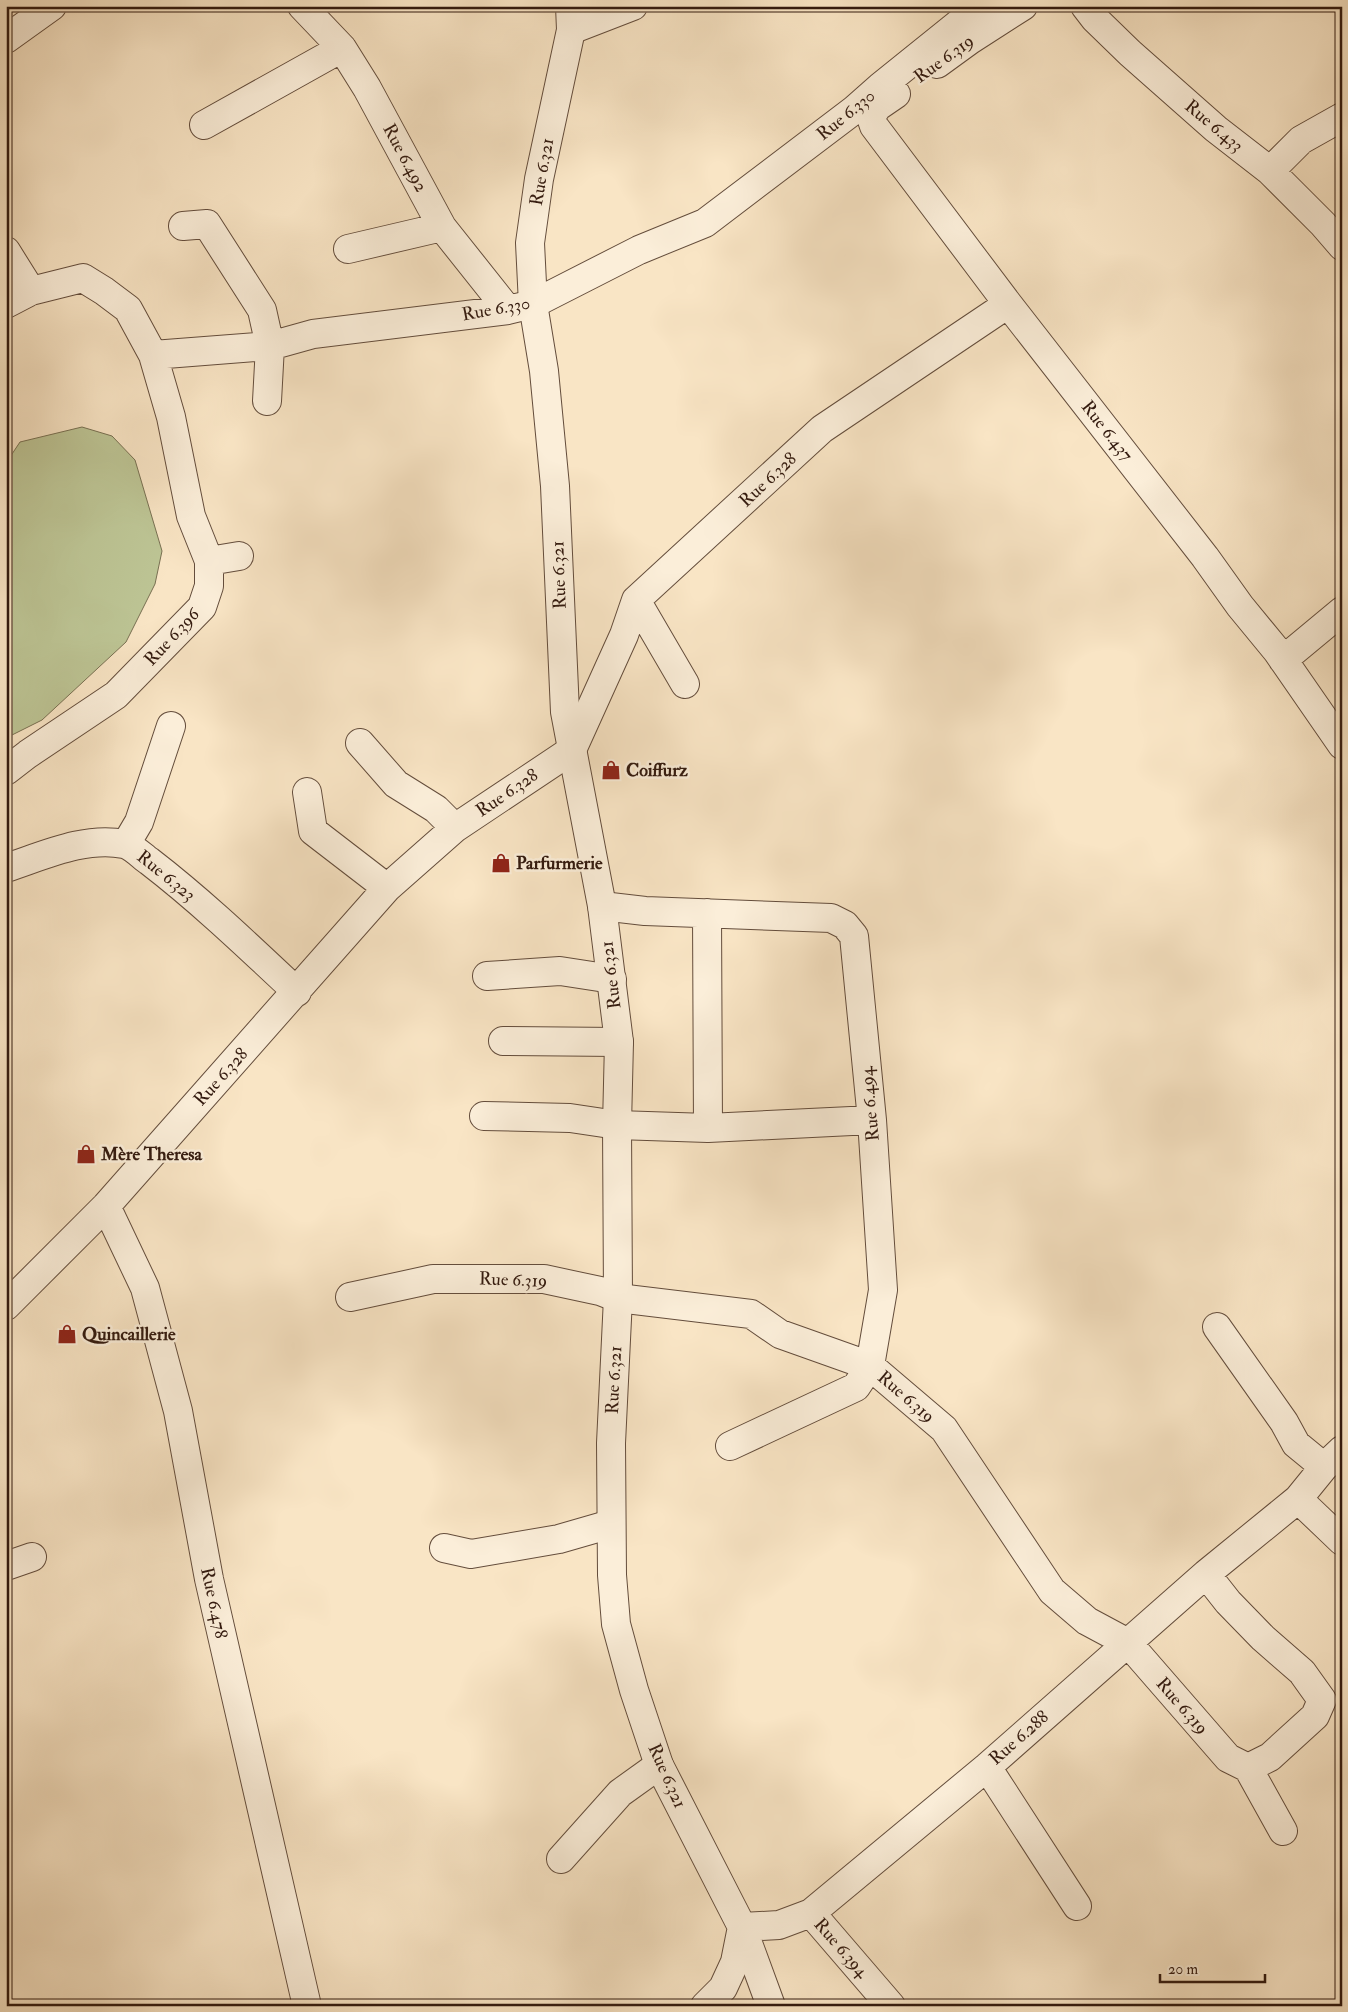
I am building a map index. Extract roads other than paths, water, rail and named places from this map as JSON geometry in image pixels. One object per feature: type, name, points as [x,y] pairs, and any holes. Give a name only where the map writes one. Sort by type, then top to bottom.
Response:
[{"type":"street","points":[[6,40],[52,6]]},
{"type":"street","name":"Rue 6.492","points":[[302,6],[342,48],[367,88],[442,227],[520,307]]},
{"type":"street","points":[[570,18],[632,6]]},
{"type":"street","name":"Rue 6.330","points":[[153,354],[270,346],[313,334],[520,307],[639,250],[705,223],[854,110],[962,21],[989,6]]},
{"type":"street","name":"Rue 6.319","points":[[870,118],[877,107],[954,51],[1023,6]]},
{"type":"street","name":"Rue 6.433","points":[[1085,6],[1130,53],[1216,129],[1270,171],[1323,224],[1342,246]]},
{"type":"street","name":"Rue 6.321","points":[[570,18],[539,179],[520,307],[544,371],[555,486],[565,712],[602,906],[619,1042],[617,1125],[618,1298],[611,1444],[612,1575],[616,1624],[634,1690],[659,1765],[742,1927],[771,2006]]},
{"type":"street","points":[[204,125],[342,48]]},
{"type":"street","points":[[1270,171],[1301,140],[1342,117]]},
{"type":"street","name":"Rue 6.437","points":[[870,118],[874,126],[1008,304],[1283,660],[1342,746]]},
{"type":"street","points":[[183,226],[206,224],[262,310],[270,346],[267,401]]},
{"type":"street","points":[[348,250],[442,227]]},
{"type":"street","points":[[6,251],[32,291]]},
{"type":"street","points":[[6,304],[32,291],[83,278],[128,309],[153,354]]},
{"type":"street","name":"Rue 6.328","points":[[6,1306],[106,1206],[388,888],[455,828],[572,750],[624,635],[636,600],[822,430],[1008,304]]},
{"type":"street","name":"Rue 6.396","points":[[6,771],[116,695],[202,607],[209,586],[209,562],[191,516],[171,417],[153,354]]},
{"type":"street","points":[[209,562],[240,556]]},
{"type":"street","points":[[636,600],[685,684]]},
{"type":"street","points":[[1283,660],[1342,611]]},
{"type":"street","points":[[126,844],[139,822],[171,726]]},
{"type":"street","points":[[360,743],[396,784],[436,809],[455,828]]},
{"type":"street","points":[[307,792],[313,831],[388,888]]},
{"type":"street","name":"Rue 6.323","points":[[6,868],[69,847],[106,842],[126,844],[217,918],[297,992]]},
{"type":"street","name":"Rue 6.494","points":[[602,906],[645,911],[830,918],[845,925],[854,936],[872,1120],[883,1290],[870,1366],[856,1387],[730,1446]]},
{"type":"street","points":[[707,912],[708,1128]]},
{"type":"street","points":[[487,976],[560,971],[612,979]]},
{"type":"street","points":[[503,1041],[619,1042]]},
{"type":"street","points":[[484,1116],[570,1118],[617,1125],[708,1128],[872,1120]]},
{"type":"street","name":"Rue 6.478","points":[[106,1206],[145,1288],[178,1411],[208,1579],[307,2006]]},
{"type":"street","name":"Rue 6.319","points":[[350,1297],[433,1279],[544,1279],[600,1291],[618,1298],[751,1314],[780,1334],[870,1366],[944,1429],[1052,1591],[1086,1621],[1128,1642],[1228,1758],[1248,1768]]},
{"type":"street","points":[[1217,1327],[1284,1422],[1296,1444],[1333,1459]]},
{"type":"street","name":"Rue 6.288","points":[[742,1927],[779,1925],[811,1913],[987,1767],[1206,1574],[1298,1499],[1333,1459]]},
{"type":"street","points":[[1298,1499],[1342,1541]]},
{"type":"street","points":[[444,1548],[471,1554],[559,1539],[611,1524]]},
{"type":"street","points":[[6,1566],[32,1557]]},
{"type":"street","points":[[1206,1574],[1228,1602],[1263,1638],[1302,1672],[1322,1700],[1315,1716],[1270,1757],[1248,1768],[1283,1832]]},
{"type":"street","points":[[561,1859],[620,1793],[659,1765]]},
{"type":"street","points":[[987,1767],[1077,1906]]},
{"type":"street","name":"Rue 6.394","points":[[811,1913],[891,2006]]},
{"type":"street","points":[[705,2006],[723,1988],[735,1962],[742,1927]]},
{"type":"place","name":"Coiffurz","points":[[611,770]]},
{"type":"place","name":"Parfurmerie","points":[[501,863]]},
{"type":"place","name":"Mère Theresa","points":[[86,1154]]},
{"type":"place","name":"Quincaillerie","points":[[67,1334]]}]
